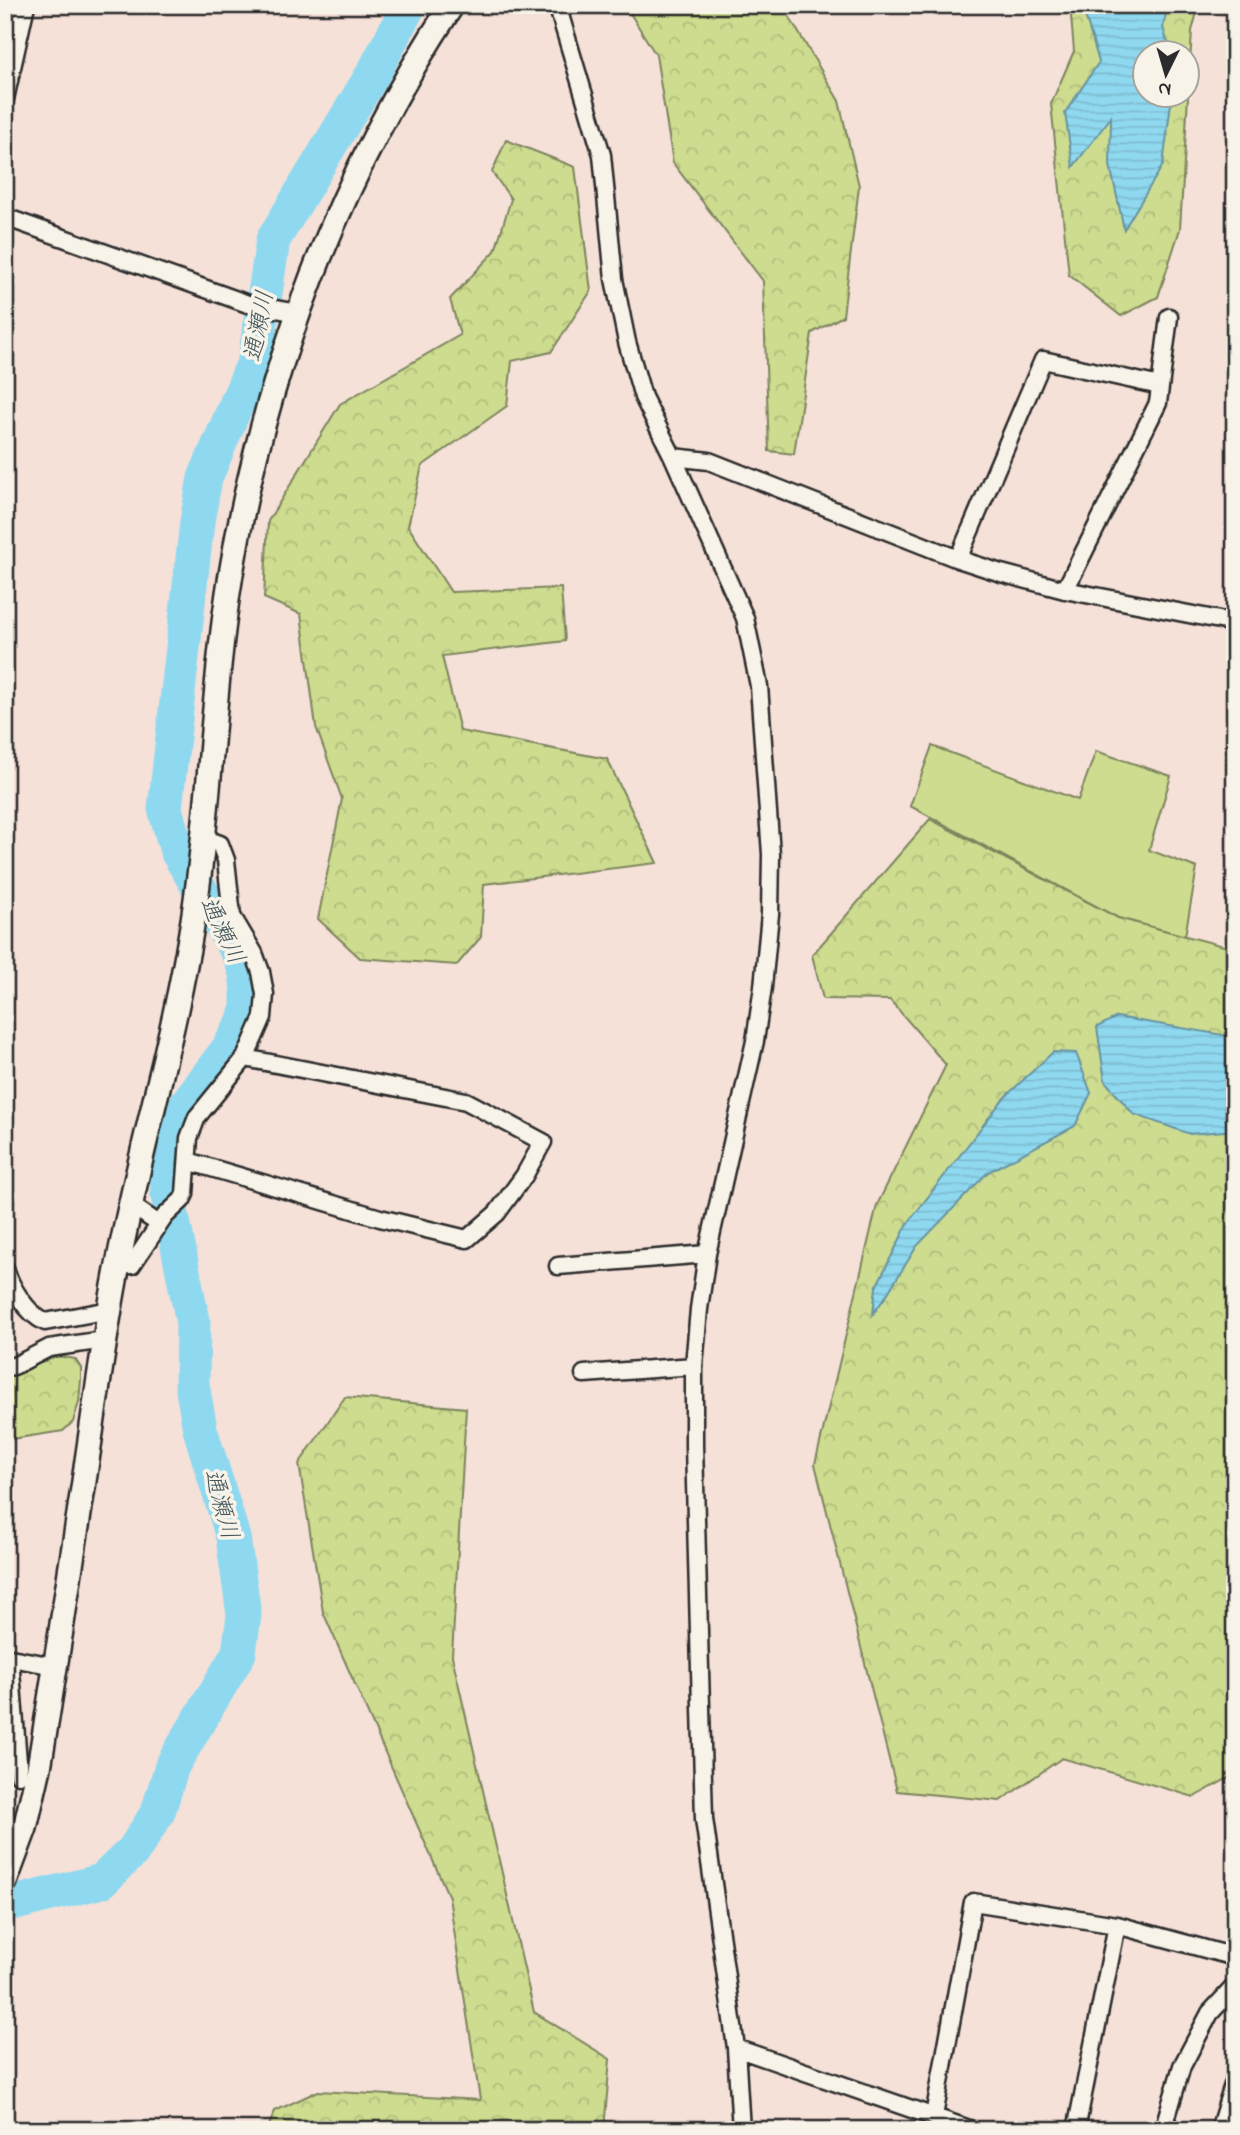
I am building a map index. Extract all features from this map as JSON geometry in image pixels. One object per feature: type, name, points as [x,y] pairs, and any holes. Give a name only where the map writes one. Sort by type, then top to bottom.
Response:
[{"type":"street","points":[[5,99],[26,5]]},
{"type":"street","points":[[21,1775],[55,1666],[104,1340],[131,1205],[171,1040],[193,919],[220,648],[231,572],[288,311],[417,59],[452,5]]},
{"type":"street","points":[[557,5],[602,155],[614,279],[627,342],[643,397],[745,618],[759,686],[771,854],[770,915],[755,1041],[707,1254],[694,1366],[704,1819],[736,2048],[741,2130]]},
{"type":"street","points":[[5,218],[248,304],[288,311]]},
{"type":"street","points":[[1065,590],[1158,403],[1169,317]]},
{"type":"street","points":[[958,559],[1044,360],[1160,386]]},
{"type":"street","points":[[673,457],[709,461],[958,559],[1065,590],[1235,623]]},
{"type":"street","points":[[118,1266],[132,1265],[162,1220],[182,1200],[185,1194],[189,1138],[197,1117],[245,1058],[263,1017],[265,994],[261,972],[254,953],[232,916],[226,860],[220,844],[202,847]]},
{"type":"street","points":[[188,1161],[380,1217],[467,1239],[497,1213],[524,1176],[543,1142],[466,1101],[245,1058]]},
{"type":"street","points":[[131,1205],[162,1220]]},
{"type":"street","points":[[558,1266],[707,1254]]},
{"type":"street","points":[[5,1268],[21,1299],[37,1319],[45,1322],[110,1310]]},
{"type":"street","points":[[5,1367],[14,1366],[49,1348],[104,1340]]},
{"type":"street","points":[[584,1374],[694,1366]]},
{"type":"street","points":[[5,1882],[25,1828],[8,1657],[55,1666]]},
{"type":"street","points":[[934,2116],[973,1902],[1117,1925],[1235,1957]]},
{"type":"street","points":[[1076,2130],[1117,1925]]},
{"type":"street","points":[[1163,2130],[1182,2066],[1210,2013],[1235,1986]]},
{"type":"street","points":[[736,2048],[972,2130]]},
{"type":"street","points":[[1219,2130],[1235,2078]]},
{"type":"green space","points":[[625,5],[771,5],[786,11],[839,101],[859,186],[843,316],[812,333],[794,454],[769,451],[763,281],[673,163],[656,55]]},
{"type":"green space","points":[[1070,5],[1199,5],[1192,38],[1132,38],[1132,108],[1187,108],[1180,229],[1158,297],[1121,316],[1069,275],[1051,104],[1074,51]]},
{"type":"green space","points":[[506,140],[575,167],[591,291],[551,352],[512,361],[507,406],[422,466],[408,526],[451,592],[561,588],[565,641],[442,656],[460,731],[607,759],[657,863],[484,884],[481,937],[457,965],[360,958],[318,919],[342,799],[316,727],[301,614],[264,598],[268,521],[340,404],[460,335],[450,299],[495,251],[511,199],[492,172]]},
{"type":"green space","points":[[932,746],[1078,800],[1096,751],[1171,776],[1149,850],[1197,868],[1185,936],[1118,918],[910,806]]},
{"type":"green space","points":[[930,819],[1118,918],[1235,949],[1235,1763],[1230,1777],[1194,1797],[1062,1758],[1000,1801],[897,1791],[815,1464],[877,1205],[946,1065],[890,1000],[823,999],[812,955]]},
{"type":"green space","points":[[57,1356],[75,1359],[81,1368],[79,1402],[73,1422],[63,1431],[5,1440],[5,1372]]},
{"type":"green space","points":[[345,1397],[466,1408],[452,1656],[534,2012],[610,2059],[604,2130],[267,2130],[275,2111],[318,2091],[480,2100],[449,1897],[323,1612],[299,1464]]},
{"type":"water","points":[[1082,5],[1168,5],[1163,27],[1166,38],[1132,38],[1132,108],[1170,108],[1163,165],[1124,229],[1110,165],[1111,117],[1073,167],[1065,113],[1099,62]]},
{"type":"water","points":[[1117,1017],[1235,1037],[1235,1130],[1190,1134],[1133,1114],[1105,1081],[1097,1027]]},
{"type":"water","points":[[1053,1052],[1076,1053],[1091,1093],[1075,1126],[988,1172],[917,1246],[873,1314],[876,1287],[908,1223],[1004,1098]]},
{"type":"waterway","name":"通瀬川","points":[[19,1902],[102,1881],[134,1850],[158,1812],[172,1766],[239,1653],[244,1615],[233,1537],[200,1429],[192,1384],[193,1323],[168,1195],[167,1169],[175,1119],[229,1048],[248,1008],[248,991],[240,956],[177,851],[165,809],[197,522],[205,478],[255,360],[273,240],[374,72],[409,5]]},
{"type":"waterway","points":[[5,1904],[19,1902]]}]
